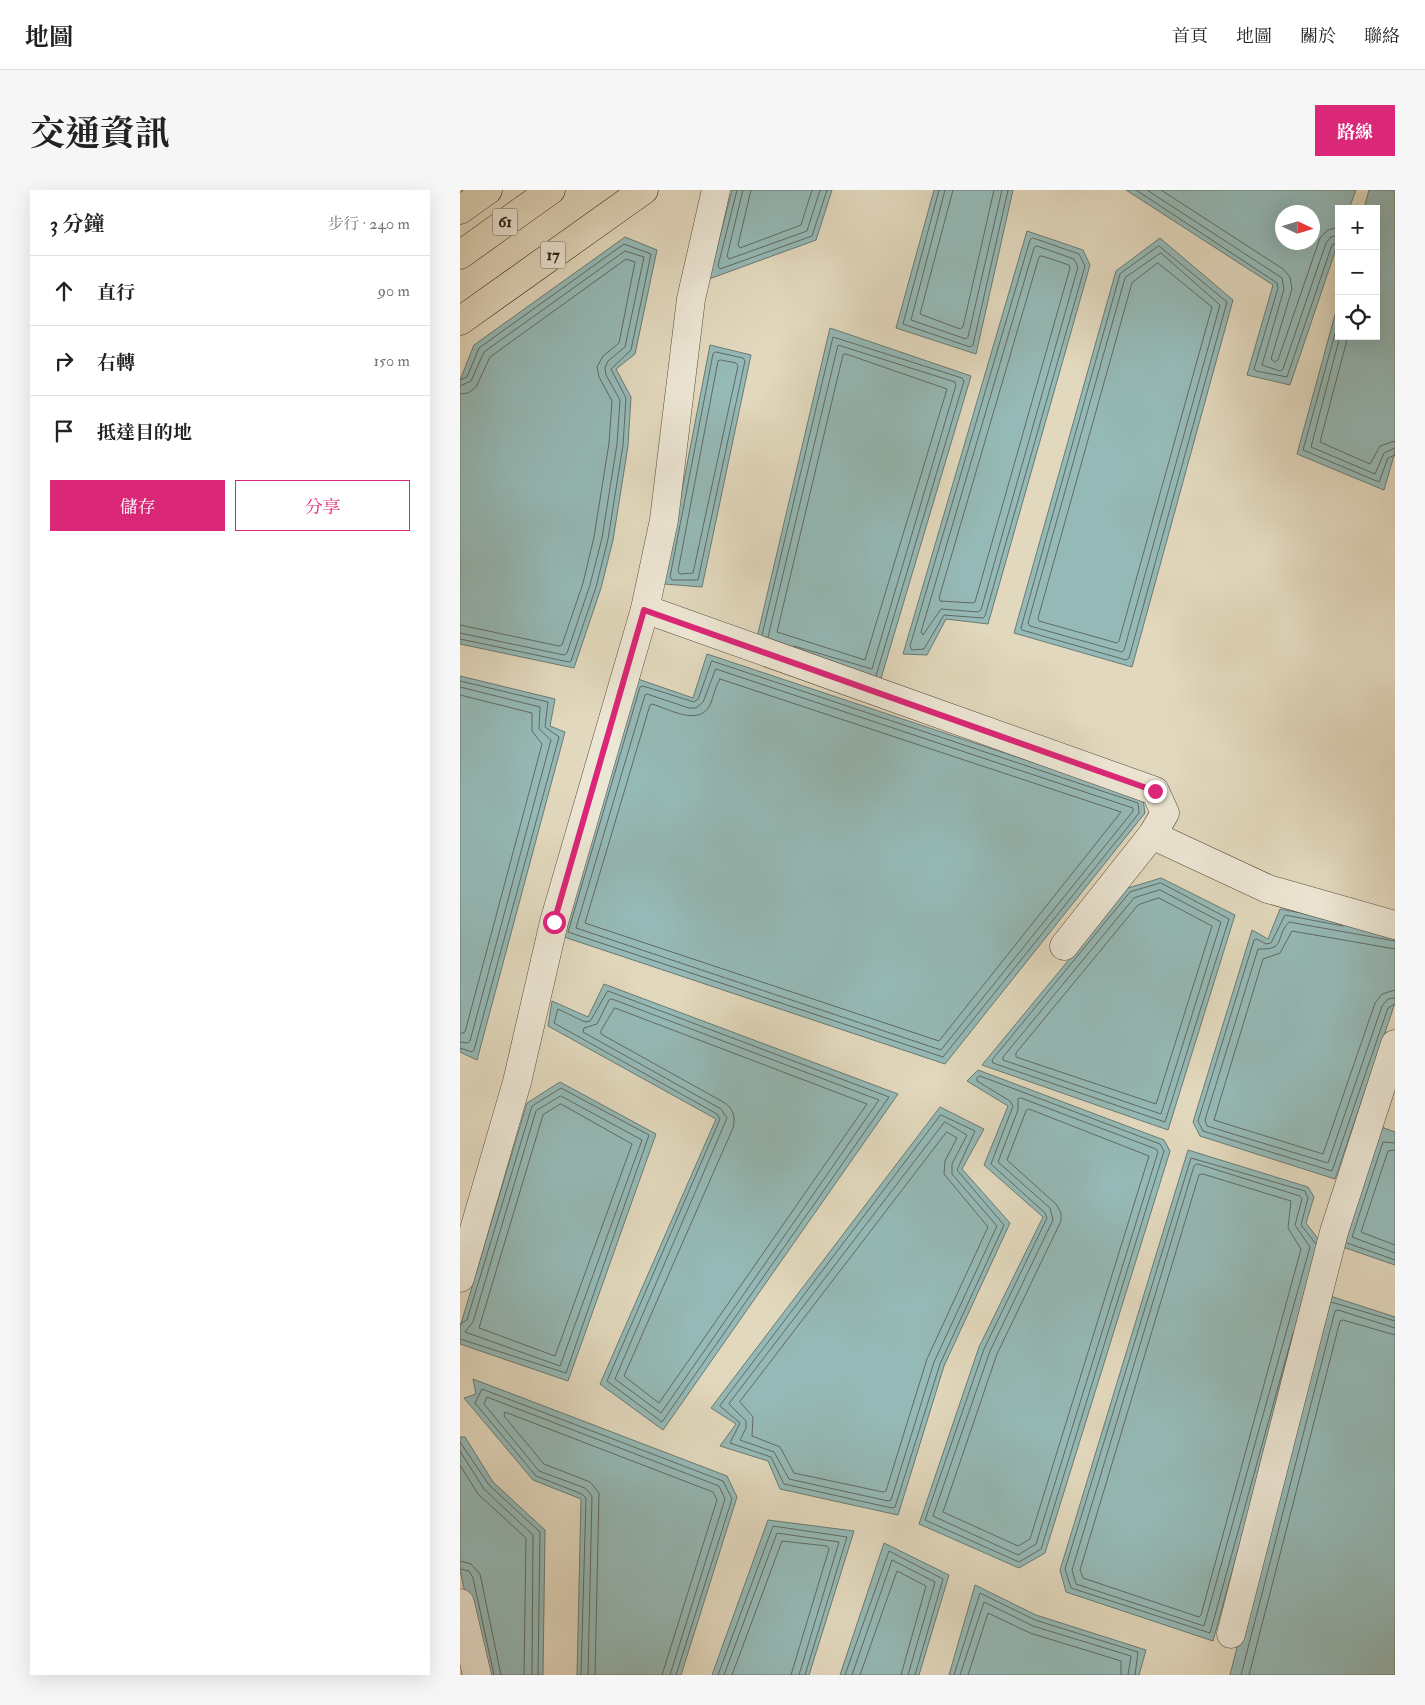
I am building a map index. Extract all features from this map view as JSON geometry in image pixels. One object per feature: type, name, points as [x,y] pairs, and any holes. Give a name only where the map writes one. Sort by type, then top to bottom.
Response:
[{"type":"main road","name":"61","points":[[460,210],[488,190]]},
{"type":"main road","name":"61","points":[[460,254],[551,190]]},
{"type":"main road","name":"17","points":[[460,321],[644,190]]},
{"type":"lane","points":[[460,1278],[517,1082],[554,922],[644,610],[664,520],[690,299],[716,190]]},
{"type":"lane","points":[[644,610],[1155,791],[1165,813],[1152,835],[1064,946]]},
{"type":"lane","points":[[1152,835],[1268,890],[1395,925]]},
{"type":"lane","points":[[1230,1634],[1334,1232],[1395,1044]]},
{"type":"lane","points":[[460,1602],[477,1675]]},
{"type":"water","points":[[732,190],[832,190],[816,240],[709,279]]},
{"type":"water","points":[[934,190],[1013,190],[976,354],[896,328]]},
{"type":"water","points":[[1126,190],[1356,190],[1350,205],[1335,205],[1335,252],[1290,385],[1247,375],[1273,285]]},
{"type":"water","points":[[1369,190],[1395,190],[1395,452],[1384,490],[1297,454],[1335,315],[1335,340],[1380,340],[1380,205],[1365,205]]},
{"type":"water","points":[[1027,231],[1083,250],[1090,265],[988,624],[946,619],[927,655],[903,654]]},
{"type":"water","points":[[625,237],[657,250],[635,354],[616,369],[631,397],[628,446],[613,540],[601,588],[574,668],[460,644],[460,380],[474,345]]},
{"type":"water","points":[[1160,238],[1233,300],[1132,667],[1014,633],[1116,271]]},
{"type":"water","points":[[830,328],[971,376],[879,685],[755,646]]},
{"type":"water","points":[[710,345],[751,355],[702,587],[664,584]]},
{"type":"water","points":[[707,654],[1143,799],[1145,813],[945,1064],[561,936],[638,679],[693,698]]},
{"type":"water","points":[[460,676],[555,699],[550,726],[565,732],[477,1060],[460,1052]]},
{"type":"water","points":[[1161,878],[1235,915],[1168,1130],[982,1065],[1128,888]]},
{"type":"water","points":[[1280,909],[1395,931],[1395,1003],[1335,1179],[1200,1136],[1193,1122],[1252,930],[1268,939]]},
{"type":"water","points":[[604,984],[898,1094],[663,1430],[600,1384],[716,1119],[548,1026],[552,1001],[588,1017]]},
{"type":"water","points":[[978,1070],[1164,1140],[1170,1151],[1045,1553],[1019,1568],[919,1524],[979,1347],[1043,1217],[984,1165],[1008,1106],[967,1081]]},
{"type":"water","points":[[560,1082],[656,1134],[568,1381],[460,1344],[460,1327],[527,1103]]},
{"type":"water","points":[[940,1107],[984,1129],[962,1169],[1010,1223],[944,1366],[898,1515],[780,1489],[768,1461],[720,1446],[736,1424],[711,1408]]},
{"type":"water","points":[[1376,1125],[1395,1132],[1395,1265],[1337,1245]]},
{"type":"water","points":[[1188,1150],[1308,1187],[1314,1197],[1306,1223],[1322,1244],[1213,1641],[1066,1592],[1060,1570]]},
{"type":"water","points":[[1327,1295],[1395,1317],[1395,1675],[1230,1675]]},
{"type":"water","points":[[473,1379],[727,1476],[737,1497],[681,1675],[577,1675],[581,1499],[533,1480],[464,1398],[476,1394]]},
{"type":"water","points":[[460,1437],[465,1437],[493,1482],[545,1530],[543,1675],[483,1675],[460,1570]]},
{"type":"water","points":[[768,1520],[854,1531],[809,1675],[712,1675]]},
{"type":"water","points":[[884,1543],[949,1575],[919,1675],[840,1675]]},
{"type":"water","points":[[975,1585],[1036,1615],[1146,1650],[1139,1675],[949,1675]]},
{"type":"route","points":[[554,922],[644,610],[1155,791]]}]
